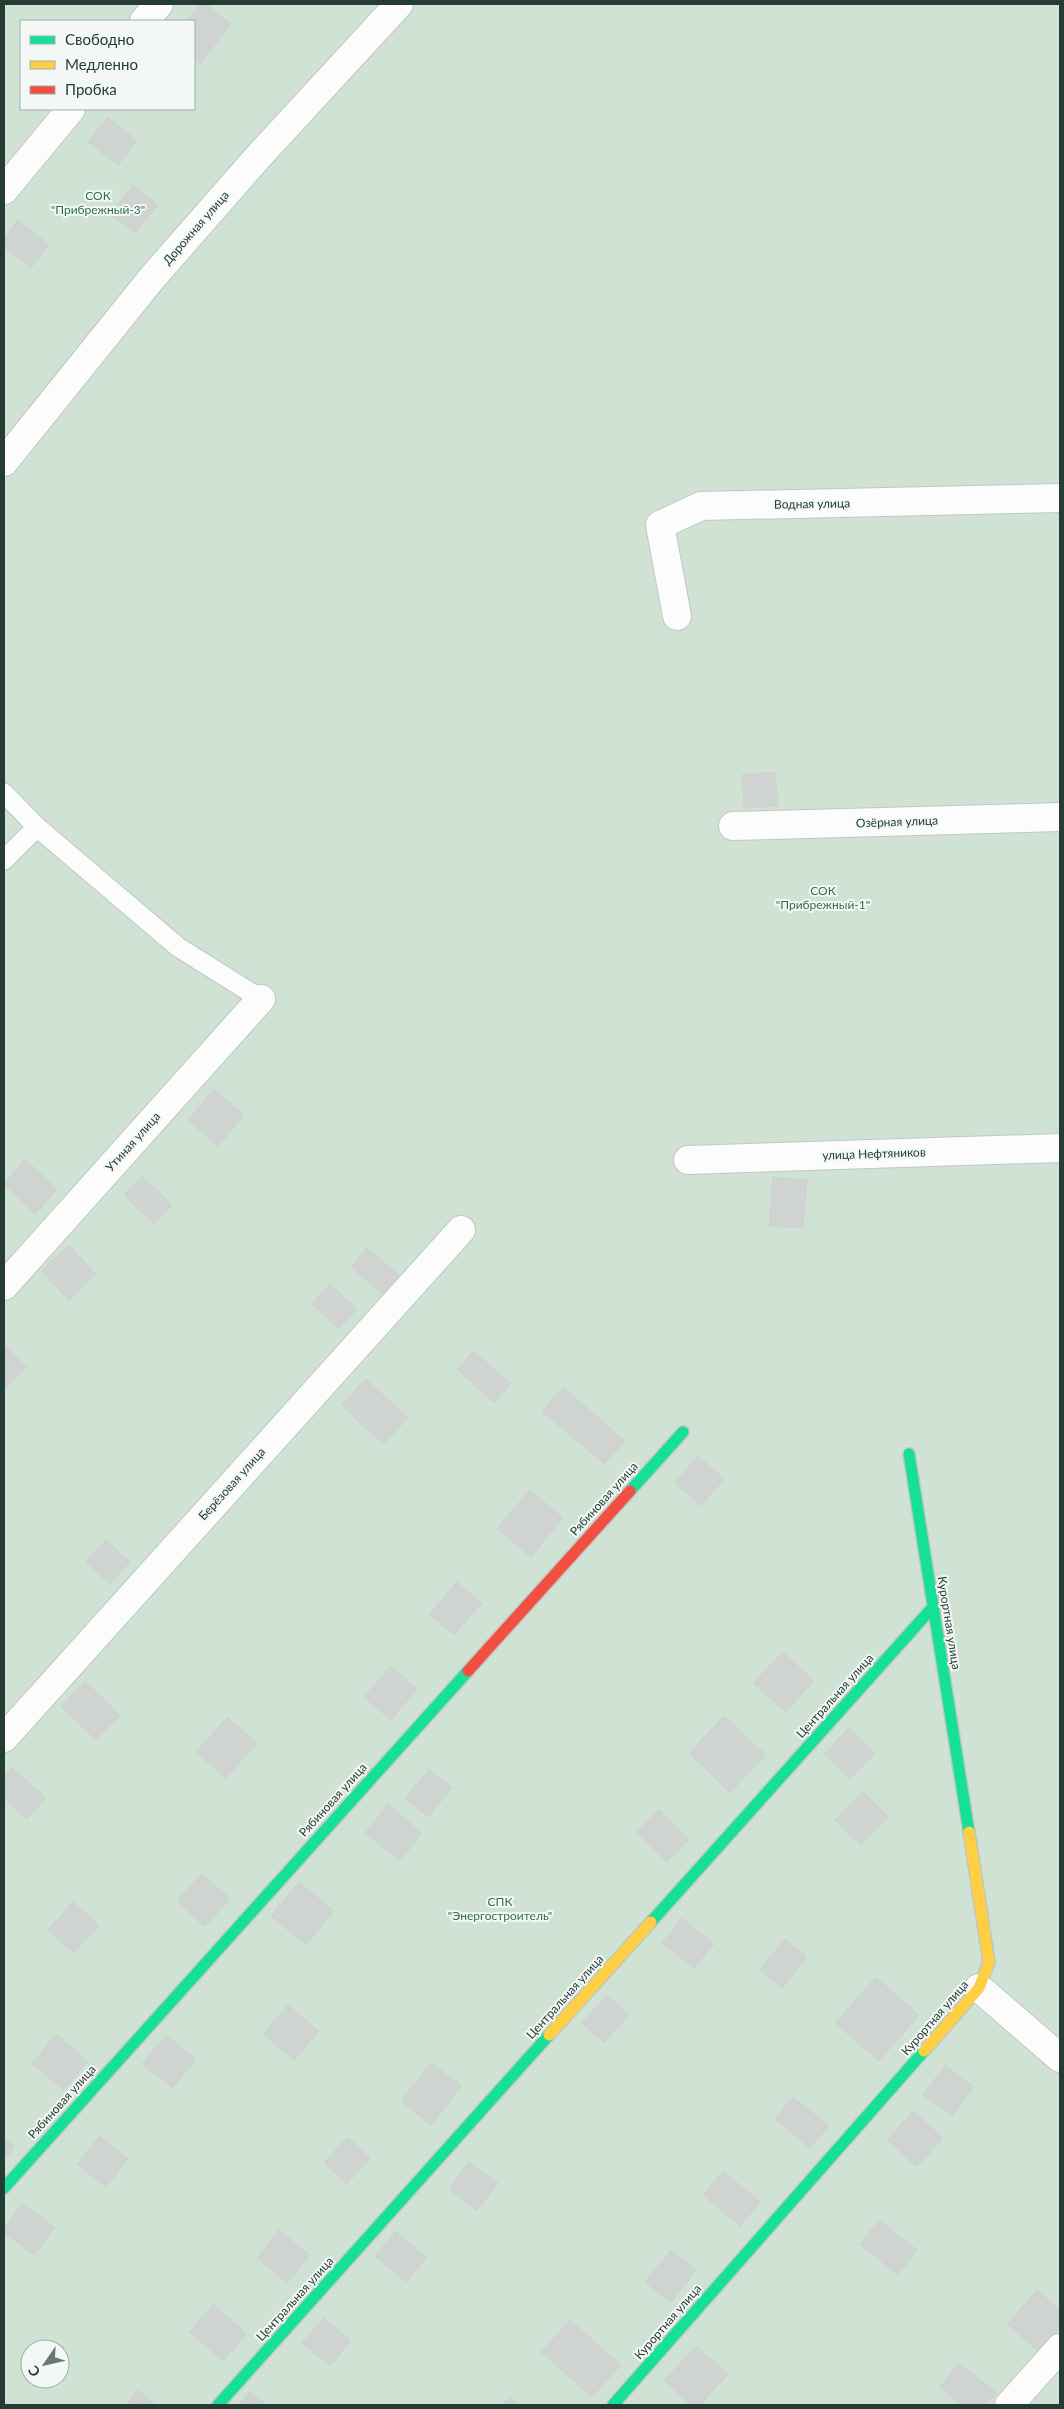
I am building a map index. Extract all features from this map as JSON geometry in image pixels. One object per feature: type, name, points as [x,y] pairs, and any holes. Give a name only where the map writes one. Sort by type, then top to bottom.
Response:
[{"type":"street","points":[[145,20],[159,4]]},
{"type":"street","name":"Дорожная улица","points":[[4,462],[152,278],[258,157],[399,4]]},
{"type":"street","points":[[4,190],[70,110]]},
{"type":"street","name":"Водная улица","points":[[677,616],[660,525],[701,506],[1060,498]]},
{"type":"street","name":"Озёрная улица","points":[[733,826],[1060,817]]},
{"type":"street","name":"Утиная улица","points":[[4,1286],[261,999]]},
{"type":"street","name":"улица Нефтяников","points":[[688,1160],[1060,1148]]},
{"type":"street","name":"Берёзовая улица","points":[[4,1738],[461,1230]]},
{"type":"street","name":"Рябиновая улица","points":[[4,2188],[683,1432]]},
{"type":"street","name":"Курортная улица","points":[[613,2405],[979,1988],[989,1962],[909,1454]]},
{"type":"street","name":"Центральная улица","points":[[218,2405],[932,1608]]},
{"type":"street","points":[[979,1988],[1060,2058]]},
{"type":"street","points":[[1009,2405],[1060,2348]]},
{"type":"lane","points":[[4,792],[37,827],[178,947],[261,999]]},
{"type":"lane","points":[[4,860],[37,827]]},
{"type":"green space","name":"СПК \"Энергостроитель\"","points":[[4,4],[1060,4],[1060,2405],[4,2405]]},
{"type":"building","points":[[201,4],[206,4],[231,24],[200,64],[195,60],[195,20],[188,20]]},
{"type":"building","points":[[108,117],[137,141],[118,165],[88,142]]},
{"type":"building","points":[[133,185],[158,205],[135,233],[110,214]]},
{"type":"building","points":[[18,220],[49,245],[31,268],[4,247],[4,238]]},
{"type":"building","points":[[775,772],[778,806],[744,808],[742,775]]},
{"type":"building","points":[[214,1089],[244,1115],[218,1146],[188,1120]]},
{"type":"building","points":[[25,1159],[57,1190],[35,1214],[4,1184]]},
{"type":"building","points":[[142,1176],[172,1205],[154,1224],[124,1195]]},
{"type":"building","points":[[773,1177],[807,1180],[803,1228],[769,1226]]},
{"type":"building","points":[[69,1245],[96,1274],[69,1300],[41,1271]]},
{"type":"building","points":[[367,1248],[399,1275],[382,1294],[351,1267]]},
{"type":"building","points":[[330,1284],[357,1309],[339,1329],[312,1304]]},
{"type":"building","points":[[4,1344],[26,1367],[4,1390]]},
{"type":"building","points":[[474,1351],[511,1384],[494,1403],[457,1369]]},
{"type":"building","points":[[366,1379],[408,1418],[383,1444],[341,1405]]},
{"type":"building","points":[[563,1387],[625,1441],[604,1464],[542,1411]]},
{"type":"building","points":[[698,1456],[724,1479],[701,1506],[675,1483]]},
{"type":"building","points":[[530,1490],[563,1518],[531,1557],[497,1528]]},
{"type":"building","points":[[106,1540],[130,1562],[110,1584],[86,1562]]},
{"type":"building","points":[[457,1582],[482,1603],[454,1635],[429,1614]]},
{"type":"building","points":[[783,1652],[814,1681],[785,1712],[753,1683]]},
{"type":"building","points":[[391,1666],[417,1689],[391,1720],[364,1697]]},
{"type":"building","points":[[85,1681],[120,1715],[96,1740],[61,1707]]},
{"type":"building","points":[[724,1716],[766,1755],[730,1793],[689,1753]]},
{"type":"building","points":[[227,1717],[257,1743],[226,1778],[196,1752]]},
{"type":"building","points":[[849,1728],[875,1754],[850,1779],[824,1754]]},
{"type":"building","points":[[12,1767],[46,1798],[27,1819],[4,1798],[4,1777]]},
{"type":"building","points":[[429,1769],[452,1788],[428,1817],[405,1798]]},
{"type":"building","points":[[863,1791],[889,1817],[861,1845],[835,1820]]},
{"type":"building","points":[[388,1804],[422,1833],[400,1861],[365,1833]]},
{"type":"building","points":[[659,1809],[689,1839],[667,1862],[636,1832]]},
{"type":"building","points":[[202,1873],[230,1899],[205,1927],[177,1901]]},
{"type":"building","points":[[299,1882],[334,1911],[306,1945],[271,1916]]},
{"type":"building","points":[[73,1902],[99,1925],[74,1953],[48,1930]]},
{"type":"building","points":[[682,1918],[714,1944],[694,1968],[662,1943]]},
{"type":"building","points":[[785,1939],[807,1957],[782,1988],[759,1970]]},
{"type":"building","points":[[876,1977],[919,2015],[879,2061],[835,2023]]},
{"type":"building","points":[[607,1995],[629,2015],[604,2043],[582,2023]]},
{"type":"building","points":[[288,2005],[319,2031],[294,2060],[263,2034]]},
{"type":"building","points":[[56,2034],[88,2061],[64,2090],[32,2064]]},
{"type":"building","points":[[166,2035],[196,2059],[173,2088],[142,2064]]},
{"type":"building","points":[[431,2063],[462,2086],[431,2125],[401,2101]]},
{"type":"building","points":[[945,2065],[974,2087],[952,2116],[923,2095]]},
{"type":"building","points":[[793,2097],[829,2126],[810,2148],[775,2119]]},
{"type":"building","points":[[913,2111],[943,2138],[917,2167],[887,2140]]},
{"type":"building","points":[[100,2136],[128,2159],[106,2187],[77,2164]]},
{"type":"building","points":[[347,2137],[370,2158],[347,2184],[324,2163]]},
{"type":"building","points":[[4,2138],[15,2146],[4,2160]]},
{"type":"building","points":[[469,2162],[498,2183],[477,2211],[449,2189]]},
{"type":"building","points":[[723,2171],[760,2202],[740,2226],[703,2195]]},
{"type":"building","points":[[23,2203],[55,2228],[34,2255],[4,2232],[4,2228]]},
{"type":"building","points":[[879,2220],[917,2250],[898,2275],[860,2244]]},
{"type":"building","points":[[279,2230],[310,2255],[287,2283],[257,2258]]},
{"type":"building","points":[[396,2231],[427,2258],[406,2282],[375,2256]]},
{"type":"building","points":[[671,2250],[696,2270],[671,2303],[645,2282]]},
{"type":"building","points":[[1037,2290],[1060,2310],[1060,2328],[1039,2352],[1007,2324]]},
{"type":"building","points":[[213,2304],[247,2334],[223,2361],[189,2332]]},
{"type":"building","points":[[324,2318],[351,2341],[330,2366],[302,2343]]},
{"type":"building","points":[[570,2320],[621,2365],[592,2397],[541,2352]]},
{"type":"building","points":[[696,2346],[728,2374],[700,2405],[691,2405],[664,2381]]},
{"type":"building","points":[[959,2363],[997,2393],[986,2405],[962,2405],[940,2387]]},
{"type":"building","points":[[138,2390],[156,2405],[125,2405]]},
{"type":"building","points":[[250,2391],[268,2405],[238,2405]]},
{"type":"building","points":[[510,2397],[520,2405],[502,2405]]},
{"type":"traffic: fast","points":[[630,1491],[683,1432]]},
{"type":"traffic: fast","points":[[909,1454],[969,1832]]},
{"type":"traffic: fast","points":[[651,1922],[932,1608]]},
{"type":"traffic: fast","points":[[4,2188],[468,1671]]},
{"type":"traffic: fast","points":[[218,2405],[549,2035]]},
{"type":"traffic: fast","points":[[613,2405],[924,2051]]},
{"type":"traffic: slow","points":[[924,2051],[979,1988],[989,1962],[969,1832]]},
{"type":"traffic: slow","points":[[549,2035],[651,1922]]},
{"type":"traffic: jam","points":[[468,1671],[630,1491]]},
{"type":"park label","name":"СОК \"Прибрежный-3\"","points":[[98,203]]},
{"type":"park label","name":"СОК \"Прибрежный-1\"","points":[[823,898]]}]
